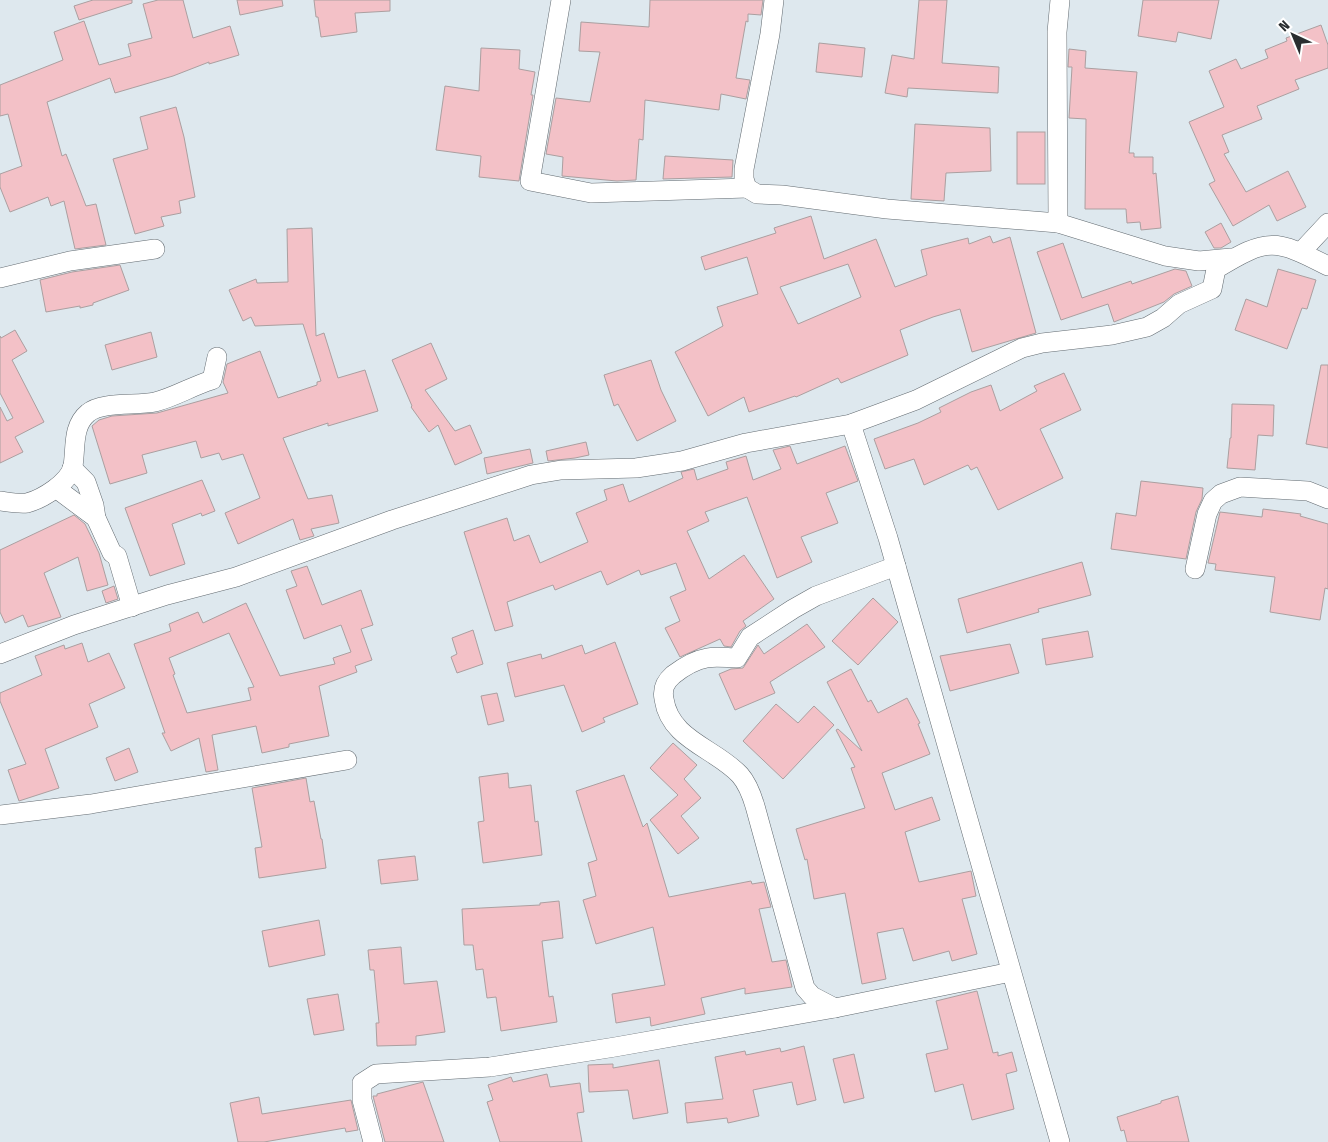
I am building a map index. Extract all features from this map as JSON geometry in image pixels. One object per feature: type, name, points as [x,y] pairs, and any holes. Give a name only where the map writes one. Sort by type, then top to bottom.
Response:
[{"type":"street","points":[[561,0],[530,181],[591,193],[747,188],[757,194],[782,195],[887,209],[1058,223],[1165,256],[1199,262],[1234,258]]},
{"type":"street","points":[[747,188],[744,180],[744,169],[770,34],[774,0]]},
{"type":"street","points":[[1058,223],[1057,32],[1060,0]]},
{"type":"street","points":[[1058,223],[1094,246]]},
{"type":"street","points":[[1302,252],[1328,223]]},
{"type":"street","points":[[0,654],[74,625],[236,577],[392,520],[531,475],[561,470],[636,468],[672,463],[746,444],[851,424],[916,400],[1022,348],[1042,343],[1112,335],[1147,327],[1163,318],[1178,304],[1212,288],[1216,269],[1257,247],[1274,244],[1294,249],[1328,266]]},
{"type":"street","points":[[0,278],[70,261],[155,249]]},
{"type":"street","points":[[0,501],[26,503],[56,489],[65,480],[72,468],[77,430],[81,420],[88,412],[107,406],[154,402],[170,398],[198,384],[212,380],[217,357]]},
{"type":"street","points":[[851,424],[896,566],[1060,1142]]},
{"type":"street","points":[[72,468],[86,482],[94,505],[96,518],[112,553],[117,556],[132,607]]},
{"type":"street","points":[[1195,569],[1207,514],[1213,501],[1221,494],[1240,487],[1308,491],[1328,498]]},
{"type":"street","points":[[56,489],[96,518]]},
{"type":"street","points":[[835,1008],[812,996],[805,988],[748,786],[733,768],[678,729],[670,718],[665,705],[663,691],[668,679],[681,668],[707,658],[737,658],[750,637],[816,596],[896,566]]},
{"type":"street","points":[[0,814],[91,804],[347,760]]},
{"type":"street","points":[[373,1142],[362,1100],[362,1084],[376,1074],[490,1067],[835,1008],[1011,972]]},
{"type":"building","points":[[93,0],[132,0],[132,3],[79,20],[74,6]]},
{"type":"building","points":[[158,0],[183,0],[193,38],[230,26],[239,55],[209,64],[209,62],[173,76],[115,93],[110,78],[47,102],[62,156],[66,154],[86,206],[96,204],[106,245],[75,249],[64,201],[51,206],[48,197],[10,212],[0,187],[0,174],[22,166],[8,114],[0,116],[0,85],[63,60],[54,32],[84,21],[99,65],[131,56],[128,44],[152,38],[143,4]]},
{"type":"building","points":[[237,0],[282,0],[283,6],[240,15]]},
{"type":"building","points":[[314,0],[390,0],[390,11],[355,13],[357,32],[321,37]]},
{"type":"building","points":[[650,0],[763,0],[761,15],[748,14],[736,78],[750,80],[746,99],[721,94],[719,110],[645,100],[643,140],[639,139],[636,180],[617,181],[562,176],[563,157],[546,154],[556,98],[590,102],[600,52],[579,51],[581,22],[649,27]]},
{"type":"building","points":[[919,0],[947,0],[942,63],[999,67],[998,93],[908,88],[907,97],[885,93],[892,55],[914,59]]},
{"type":"building","points":[[1143,0],[1219,0],[1211,39],[1178,32],[1176,42],[1138,36]]},
{"type":"building","points":[[1321,25],[1328,45],[1328,68],[1295,80],[1299,89],[1257,106],[1262,119],[1222,135],[1229,152],[1224,154],[1246,192],[1288,171],[1306,207],[1277,221],[1269,205],[1233,226],[1209,184],[1215,181],[1189,122],[1224,107],[1209,71],[1236,59],[1241,69],[1268,58],[1265,50],[1287,41],[1286,38]]},
{"type":"building","points":[[819,43],[865,48],[862,77],[816,72]]},
{"type":"building","points":[[481,48],[520,50],[519,69],[535,72],[519,181],[479,177],[481,156],[436,150],[445,86],[479,91]]},
{"type":"building","points":[[1069,49],[1086,51],[1085,68],[1137,72],[1129,153],[1134,153],[1134,157],[1153,157],[1153,174],[1156,173],[1161,228],[1141,230],[1140,222],[1127,223],[1126,209],[1085,209],[1086,119],[1069,118],[1072,67],[1068,67]]},
{"type":"building","points":[[176,107],[184,137],[195,197],[179,201],[181,213],[161,217],[164,226],[135,234],[113,159],[148,149],[140,117]]},
{"type":"building","points":[[915,124],[990,128],[991,171],[946,173],[944,201],[911,199]]},
{"type":"building","points":[[1017,132],[1045,132],[1045,184],[1017,184]]},
{"type":"building","points":[[665,156],[733,160],[732,177],[663,179]]},
{"type":"building","points":[[811,216],[824,259],[876,239],[895,287],[927,275],[921,250],[968,238],[969,244],[990,236],[993,243],[1010,237],[1036,333],[972,352],[960,309],[900,330],[908,355],[841,383],[838,378],[796,397],[749,412],[744,397],[708,416],[675,352],[723,326],[717,307],[758,294],[747,257],[705,270],[701,257],[776,233],[774,228]],"holes":[[[848,264],[861,297],[798,324],[780,287]]]},
{"type":"building","points":[[1221,223],[1231,242],[1221,248],[1214,248],[1205,232]]},
{"type":"building","points":[[312,228],[316,336],[324,333],[338,378],[365,370],[378,411],[328,426],[328,423],[283,438],[308,499],[332,495],[339,523],[311,529],[314,536],[300,540],[293,519],[238,544],[225,513],[260,498],[243,454],[222,460],[219,453],[201,458],[196,441],[142,455],[147,473],[110,484],[92,426],[99,420],[112,416],[157,413],[228,393],[223,382],[227,364],[260,351],[278,398],[317,385],[317,382],[321,381],[303,324],[255,326],[251,317],[243,321],[229,290],[256,279],[257,283],[288,282],[287,229]]},
{"type":"building","points":[[1063,243],[1082,298],[1131,281],[1132,284],[1175,269],[1186,271],[1192,286],[1174,294],[1164,302],[1114,322],[1108,304],[1061,320],[1037,252]]},
{"type":"building","points":[[120,265],[129,290],[93,303],[93,305],[46,312],[40,280],[72,272]]},
{"type":"building","points":[[1278,269],[1316,280],[1307,309],[1302,308],[1287,349],[1235,330],[1246,299],[1267,307]]},
{"type":"building","points":[[15,330],[27,351],[12,360],[44,422],[15,437],[23,452],[0,463],[0,407],[7,421],[13,418],[0,393],[0,336],[1,338]]},
{"type":"building","points":[[151,332],[157,357],[112,370],[105,345]]},
{"type":"building","points":[[431,343],[447,379],[425,390],[455,431],[470,425],[482,453],[455,465],[438,425],[429,432],[411,407],[392,360]]},
{"type":"building","points":[[651,360],[661,390],[676,421],[637,441],[618,404],[614,406],[604,375]]},
{"type":"building","points":[[1321,365],[1328,365],[1328,448],[1306,444]]},
{"type":"building","points":[[1064,373],[1081,410],[1040,429],[1063,478],[998,510],[977,467],[971,470],[968,465],[924,485],[914,459],[885,469],[874,439],[918,423],[941,412],[939,408],[971,392],[991,385],[1000,411],[1037,391],[1034,386]]},
{"type":"building","points":[[1232,404],[1274,405],[1273,436],[1258,435],[1255,470],[1227,468],[1231,438]]},
{"type":"building","points":[[586,442],[589,455],[548,461],[546,451]]},
{"type":"building","points":[[790,446],[797,464],[845,446],[858,481],[826,493],[838,523],[801,537],[812,562],[777,578],[747,497],[705,512],[709,521],[687,531],[709,579],[744,555],[774,599],[743,621],[746,626],[740,631],[731,647],[724,646],[720,639],[680,657],[665,628],[680,621],[670,597],[686,590],[676,563],[641,575],[639,570],[607,585],[601,571],[555,590],[553,585],[507,602],[513,626],[495,631],[464,532],[507,518],[514,541],[529,535],[540,563],[588,542],[576,513],[607,500],[604,490],[623,484],[629,502],[683,478],[681,472],[694,469],[697,480],[728,469],[726,462],[746,456],[753,480],[781,469],[773,450]]},
{"type":"building","points":[[530,449],[533,463],[487,474],[484,458]]},
{"type":"building","points":[[202,480],[215,511],[202,516],[201,513],[172,524],[185,564],[150,576],[125,508]]},
{"type":"building","points":[[1141,481],[1203,488],[1202,499],[1196,512],[1186,559],[1111,549],[1116,513],[1136,516]]},
{"type":"building","points":[[1263,509],[1301,514],[1300,516],[1328,524],[1328,589],[1325,588],[1320,620],[1270,612],[1275,577],[1215,570],[1216,564],[1208,563],[1220,512],[1262,517]]},
{"type":"building","points":[[74,515],[85,524],[99,553],[108,585],[87,591],[78,557],[44,573],[61,617],[28,627],[23,615],[5,623],[0,612],[0,550]]},
{"type":"building","points":[[1082,562],[1091,595],[1038,609],[1039,612],[967,633],[958,599]]},
{"type":"building","points":[[307,566],[322,605],[361,590],[373,625],[361,629],[372,660],[355,666],[357,672],[319,686],[329,736],[289,744],[289,747],[262,753],[256,726],[212,735],[218,770],[206,772],[199,738],[171,751],[162,733],[165,733],[134,644],[171,631],[169,624],[198,612],[203,623],[246,603],[280,676],[335,664],[333,658],[351,652],[341,625],[304,639],[286,590],[297,586],[291,571]],"holes":[[[229,633],[254,687],[248,688],[251,700],[187,713],[169,658]]]},
{"type":"building","points":[[114,586],[118,599],[106,603],[102,591]]},
{"type":"building","points":[[873,598],[898,622],[858,665],[832,641]]},
{"type":"building","points":[[807,624],[825,647],[770,682],[775,693],[735,710],[719,674],[731,669],[743,668],[758,645],[764,654]]},
{"type":"building","points":[[473,630],[483,664],[457,673],[451,657],[457,654],[452,638]]},
{"type":"building","points":[[1088,631],[1093,657],[1046,665],[1042,639]]},
{"type":"building","points":[[615,642],[638,704],[603,718],[605,722],[582,732],[564,685],[515,697],[507,663],[541,654],[542,659],[582,645],[585,654]]},
{"type":"building","points":[[82,643],[88,662],[109,653],[125,688],[89,704],[98,727],[45,749],[59,788],[19,801],[8,770],[26,764],[0,701],[0,693],[42,675],[35,656],[64,645],[65,649]]},
{"type":"building","points":[[1010,644],[1019,673],[950,691],[940,656]]},
{"type":"building","points":[[851,669],[868,702],[871,700],[878,713],[907,698],[920,723],[918,724],[930,754],[882,773],[895,810],[932,797],[940,820],[905,832],[919,882],[971,871],[976,896],[962,899],[977,954],[952,961],[949,951],[913,961],[903,928],[877,933],[886,979],[862,984],[845,893],[814,899],[807,859],[805,860],[796,829],[865,808],[851,768],[855,767],[836,730],[838,729],[862,751],[827,682]]},
{"type":"building","points":[[497,693],[504,721],[488,725],[481,696]]},
{"type":"building","points":[[776,704],[798,723],[814,706],[834,725],[783,779],[743,741]]},
{"type":"building","points":[[673,743],[697,765],[684,779],[701,798],[681,816],[699,838],[678,854],[650,820],[678,795],[650,768]]},
{"type":"building","points":[[129,748],[138,772],[115,781],[106,758]]},
{"type":"building","points":[[508,773],[509,788],[531,785],[535,822],[538,821],[542,855],[483,863],[478,822],[484,821],[479,777]]},
{"type":"building","points":[[624,775],[643,827],[647,823],[669,897],[751,881],[752,884],[764,882],[771,907],[759,909],[772,962],[786,960],[792,987],[745,994],[745,988],[701,998],[705,1014],[651,1026],[650,1017],[616,1023],[612,994],[665,985],[653,927],[596,944],[583,900],[596,896],[588,863],[597,860],[576,791]]},
{"type":"building","points":[[306,778],[310,802],[314,801],[326,868],[259,878],[255,848],[262,847],[252,788]]},
{"type":"building","points":[[415,856],[418,880],[381,884],[378,860]]},
{"type":"building","points":[[559,901],[563,938],[542,941],[549,997],[553,996],[557,1022],[501,1031],[496,997],[487,998],[483,969],[476,970],[473,945],[464,945],[462,909],[540,905],[540,903]]},
{"type":"building","points":[[319,920],[325,955],[269,967],[262,931]]},
{"type":"building","points":[[401,947],[404,984],[437,981],[445,1032],[416,1036],[416,1045],[377,1046],[376,1023],[379,1023],[374,970],[370,970],[368,950]]},
{"type":"building","points":[[977,991],[993,1053],[998,1052],[998,1056],[1012,1052],[1017,1071],[1006,1074],[1014,1109],[972,1120],[963,1084],[935,1092],[926,1054],[948,1049],[936,1001]]},
{"type":"building","points":[[338,994],[344,1030],[314,1035],[307,999]]},
{"type":"building","points":[[804,1046],[816,1100],[797,1105],[792,1082],[753,1090],[759,1116],[728,1123],[727,1118],[687,1123],[685,1103],[723,1099],[715,1057],[745,1051],[746,1055],[780,1048],[781,1052]]},
{"type":"building","points":[[854,1054],[864,1098],[844,1103],[833,1059]]},
{"type":"building","points":[[659,1060],[668,1113],[633,1119],[628,1090],[589,1092],[588,1065],[613,1064],[613,1068]]},
{"type":"building","points":[[547,1074],[550,1087],[580,1083],[584,1112],[577,1113],[582,1142],[500,1142],[487,1102],[493,1100],[488,1085],[511,1077],[513,1082]]},
{"type":"building","points":[[423,1082],[444,1142],[385,1142],[373,1096]]},
{"type":"building","points":[[1178,1096],[1189,1142],[1127,1142],[1124,1130],[1121,1131],[1117,1117]]},
{"type":"building","points":[[259,1097],[262,1114],[351,1100],[358,1130],[346,1132],[345,1128],[264,1142],[238,1142],[230,1103]]}]
